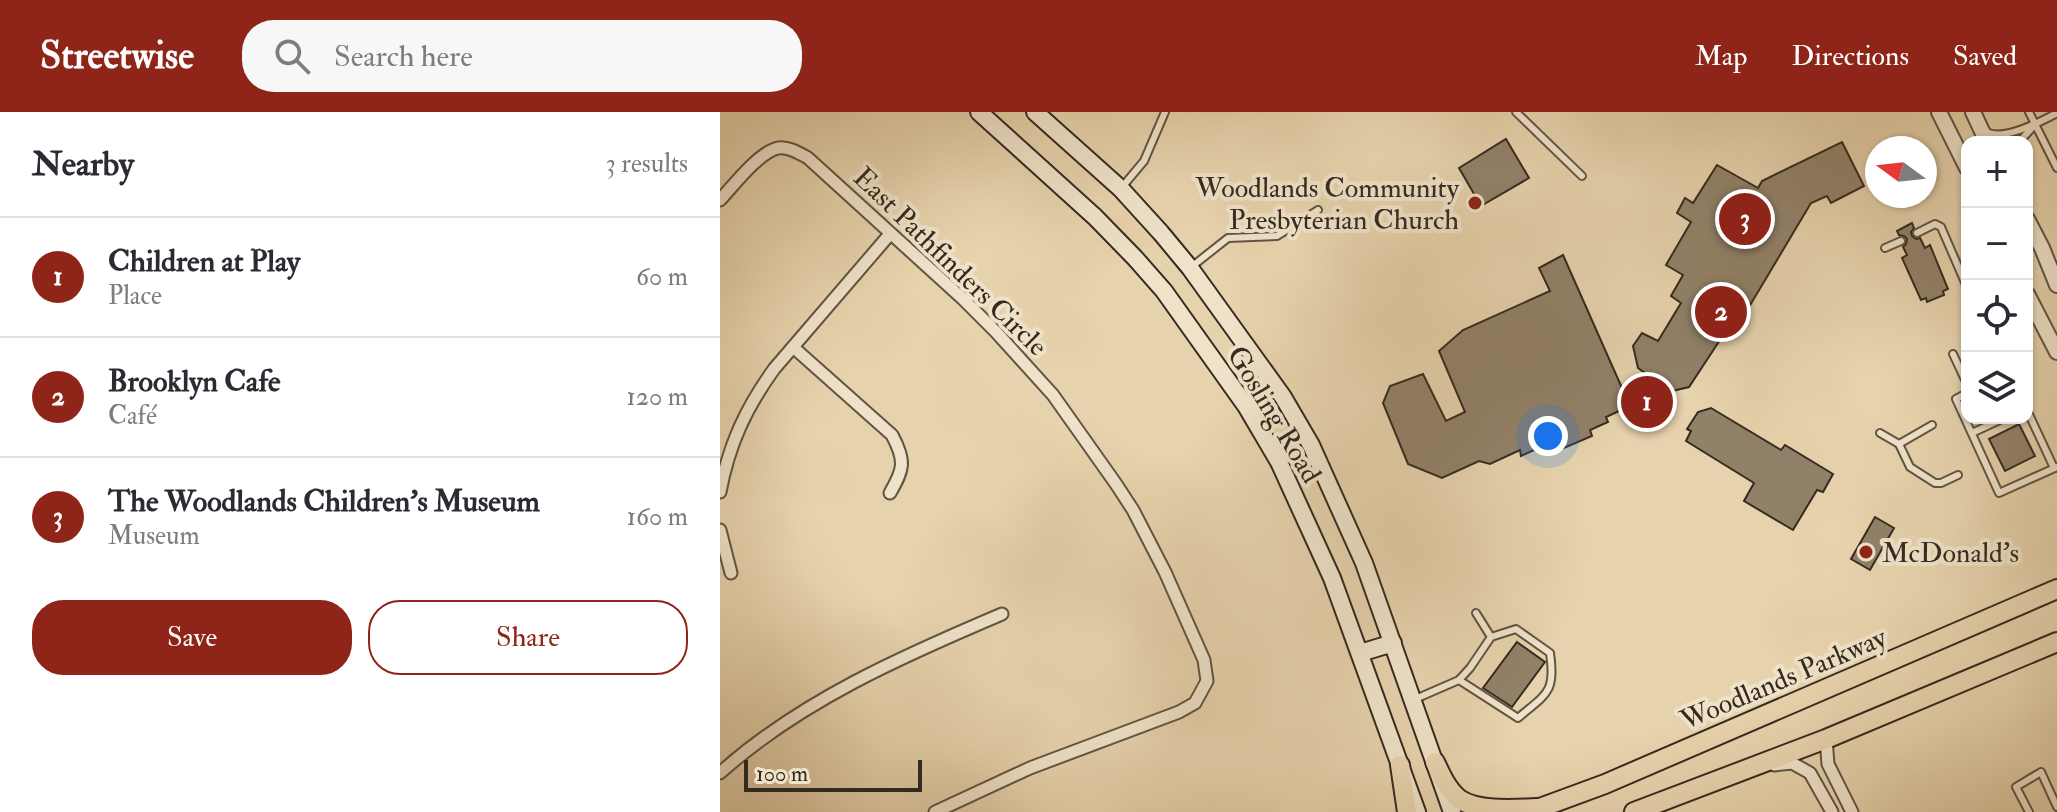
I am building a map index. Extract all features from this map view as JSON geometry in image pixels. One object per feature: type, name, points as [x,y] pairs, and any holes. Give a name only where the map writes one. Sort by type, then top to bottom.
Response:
[{"type":"main road","name":"Gosling Road","points":[[979,112],[1095,217],[1135,258],[1164,291],[1246,406],[1279,462],[1332,578],[1417,812]]},
{"type":"main road","name":"Gosling Road","points":[[1035,112],[1121,189],[1190,268],[1283,397],[1311,445],[1364,563],[1452,812]]},
{"type":"main road","name":"Woodlands Parkway","points":[[1435,762],[1448,787],[1471,806],[1535,810],[1660,761],[2057,589]]},
{"type":"main road","points":[[1634,812],[1826,739],[2057,642]]},
{"type":"main road","points":[[1360,653],[1393,643]]},
{"type":"main road","points":[[1400,765],[1407,812]]},
{"type":"street","points":[[1939,112],[1961,156]]},
{"type":"street","points":[[1973,112],[1984,135]]},
{"type":"street","name":"East Pathfinders Circle","points":[[720,200],[763,156],[780,147],[793,150],[808,158],[963,299],[1053,395],[1133,510],[1204,660],[1207,681],[1195,703],[1179,712],[1030,768],[935,812]]},
{"type":"street","points":[[2033,231],[2057,285]]},
{"type":"street","points":[[720,492],[729,454],[745,413],[774,369],[890,234]]},
{"type":"street","points":[[2033,306],[2057,352]]},
{"type":"street","points":[[793,347],[892,435],[901,452],[901,473],[890,493]]},
{"type":"street","points":[[720,530],[731,573]]},
{"type":"street","points":[[720,773],[743,753],[840,691],[915,652],[1002,614]]},
{"type":"street","points":[[1826,739],[1828,764],[1852,812]]},
{"type":"street","points":[[1753,767],[1792,763],[1810,773],[1832,812]]},
{"type":"lane","points":[[1121,189],[1144,161],[1165,112]]},
{"type":"lane","points":[[1516,112],[1582,176]]},
{"type":"lane","points":[[2029,112],[2057,168]]},
{"type":"lane","points":[[1984,135],[2035,125],[2057,113]]},
{"type":"lane","points":[[2025,136],[2035,125]]},
{"type":"lane","points":[[1190,268],[1228,238],[1277,236],[1318,210]]},
{"type":"lane","points":[[1917,233],[1935,224],[1941,227],[1964,280]]},
{"type":"lane","points":[[1885,248],[1901,241]]},
{"type":"lane","points":[[1953,354],[1961,371]]},
{"type":"lane","points":[[1968,424],[1999,493],[2056,468],[2033,422]]},
{"type":"lane","points":[[1972,433],[1984,424]]},
{"type":"lane","points":[[1899,444],[1932,425]]},
{"type":"lane","points":[[1880,433],[1899,444],[1910,467],[1935,483],[1958,475]]},
{"type":"lane","points":[[1476,613],[1491,637]]},
{"type":"lane","points":[[1413,700],[1459,680],[1491,637],[1516,629],[1550,653],[1554,677],[1545,695],[1518,718],[1459,680]]},
{"type":"lane","points":[[2029,812],[2016,787],[2041,772],[2057,807]]},
{"type":"building","points":[[1506,139],[1529,178],[1481,206],[1459,168]]},
{"type":"building","points":[[1842,142],[1864,186],[1831,203],[1827,196],[1811,203],[1749,307],[1733,298],[1712,333],[1720,340],[1689,387],[1664,393],[1651,386],[1649,376],[1638,368],[1633,346],[1642,333],[1658,341],[1681,303],[1671,296],[1683,275],[1666,265],[1691,222],[1677,213],[1685,198],[1693,203],[1717,165],[1758,188],[1762,181]]},
{"type":"building","points":[[1912,223],[1912,236],[1920,238],[1925,248],[1930,245],[1948,289],[1943,291],[1944,295],[1927,302],[1926,298],[1921,300],[1902,258],[1907,255],[1903,247],[1907,239],[1897,231]]},
{"type":"building","points":[[1563,255],[1630,406],[1606,417],[1608,422],[1590,430],[1592,436],[1564,448],[1562,443],[1549,448],[1547,444],[1521,456],[1520,450],[1490,464],[1479,461],[1442,478],[1408,464],[1383,403],[1390,386],[1423,374],[1446,421],[1465,412],[1439,351],[1463,330],[1550,291],[1539,268]]},
{"type":"building","points":[[1711,408],[1781,450],[1785,445],[1833,474],[1823,492],[1817,490],[1793,530],[1744,501],[1754,483],[1686,441],[1691,431],[1687,429],[1698,412]]},
{"type":"building","points":[[2019,424],[2035,456],[2005,471],[1989,439]]},
{"type":"building","points":[[1875,517],[1894,528],[1870,570],[1851,559]]},
{"type":"building","points":[[1517,642],[1545,662],[1512,707],[1483,688]]},
{"type":"place","name":"Woodlands Community Presbyterian Church","points":[[1475,203]]},
{"type":"place","name":"The Woodlands Children's Museum","points":[[1745,219]]},
{"type":"place","name":"Brooklyn Cafe","points":[[1721,312]]},
{"type":"place","name":"Children at Play","points":[[1647,402]]},
{"type":"place","name":"McDonald's","points":[[1866,552]]}]
